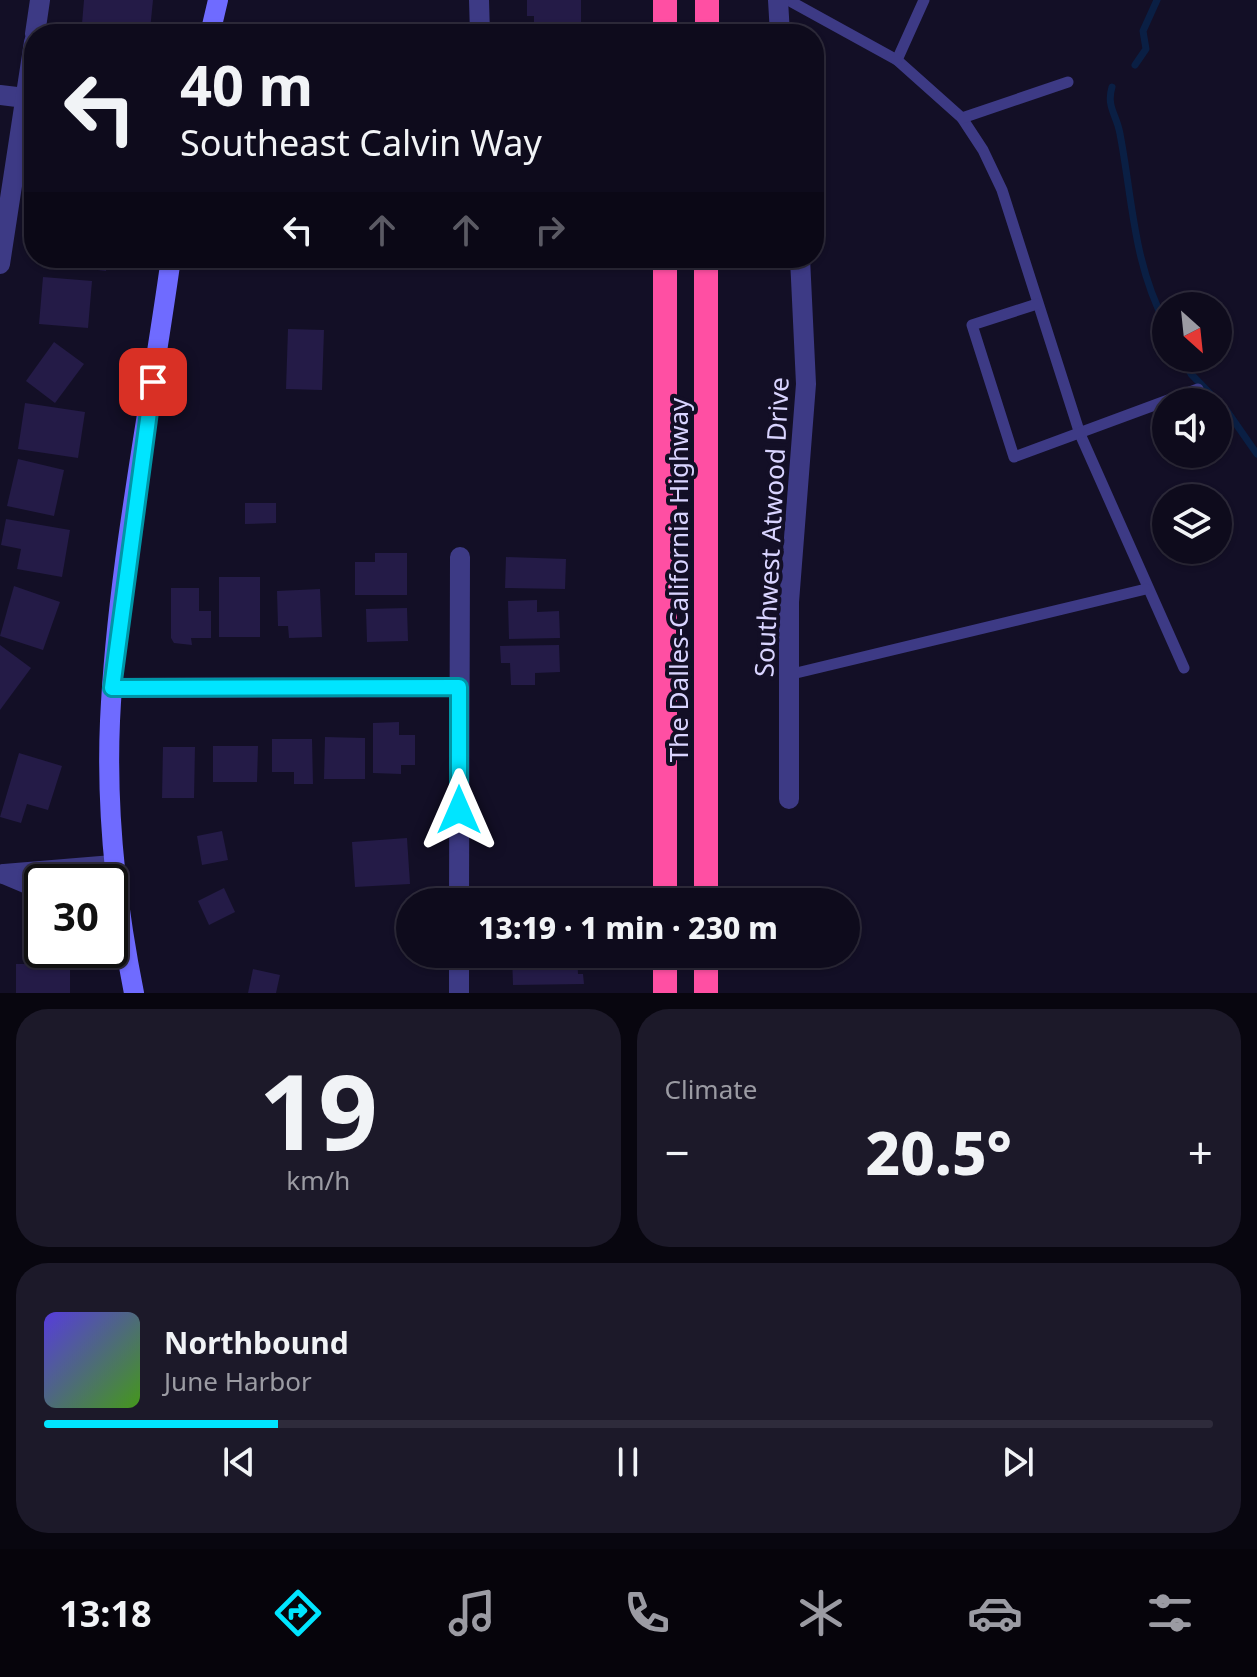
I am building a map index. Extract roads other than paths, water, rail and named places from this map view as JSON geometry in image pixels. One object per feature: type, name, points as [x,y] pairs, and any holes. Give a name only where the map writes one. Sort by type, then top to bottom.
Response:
[{"type":"highway","points":[[665,0],[665,24]]},
{"type":"highway","points":[[707,0],[707,24]]},
{"type":"highway","name":"The Dalles-California Highway","points":[[665,268],[665,888]]},
{"type":"highway","name":"The Dalles-California Highway","points":[[706,268],[706,888]]},
{"type":"highway","points":[[665,968],[665,993]]},
{"type":"highway","points":[[706,968],[706,993]]},
{"type":"street","points":[[36,24],[40,0]]},
{"type":"street","points":[[212,24],[218,0]]},
{"type":"street","points":[[479,0],[480,24]]},
{"type":"street","points":[[778,0],[779,24]]},
{"type":"street","points":[[0,95],[24,98]]},
{"type":"street","points":[[0,264],[24,105]]},
{"type":"street","points":[[113,864],[109,762],[112,688],[170,268]]},
{"type":"street","name":"Southwest Atwood Drive","points":[[789,799],[792,530],[806,384],[800,268]]},
{"type":"street","points":[[459,888],[460,557]]},
{"type":"street","points":[[112,688],[459,687]]},
{"type":"street","points":[[2,874],[24,872]]},
{"type":"street","points":[[2,874],[24,883]]},
{"type":"street","points":[[128,966],[134,993]]},
{"type":"street","points":[[459,968],[459,993]]},
{"type":"lane","points":[[788,0],[897,60],[962,118],[1002,190],[1080,434],[1146,589],[1184,668]]},
{"type":"lane","points":[[897,60],[924,0]]},
{"type":"lane","points":[[962,118],[1068,82]]},
{"type":"lane","points":[[1037,304],[972,325],[1014,457],[1152,407]]},
{"type":"lane","points":[[788,675],[1146,589]]},
{"type":"waterway","points":[[1135,65],[1146,49],[1143,31],[1157,0]]},
{"type":"waterway","points":[[1112,87],[1111,106],[1119,127],[1140,255],[1152,292]]},
{"type":"waterway","points":[[1190,372],[1227,411],[1257,454]]}]
